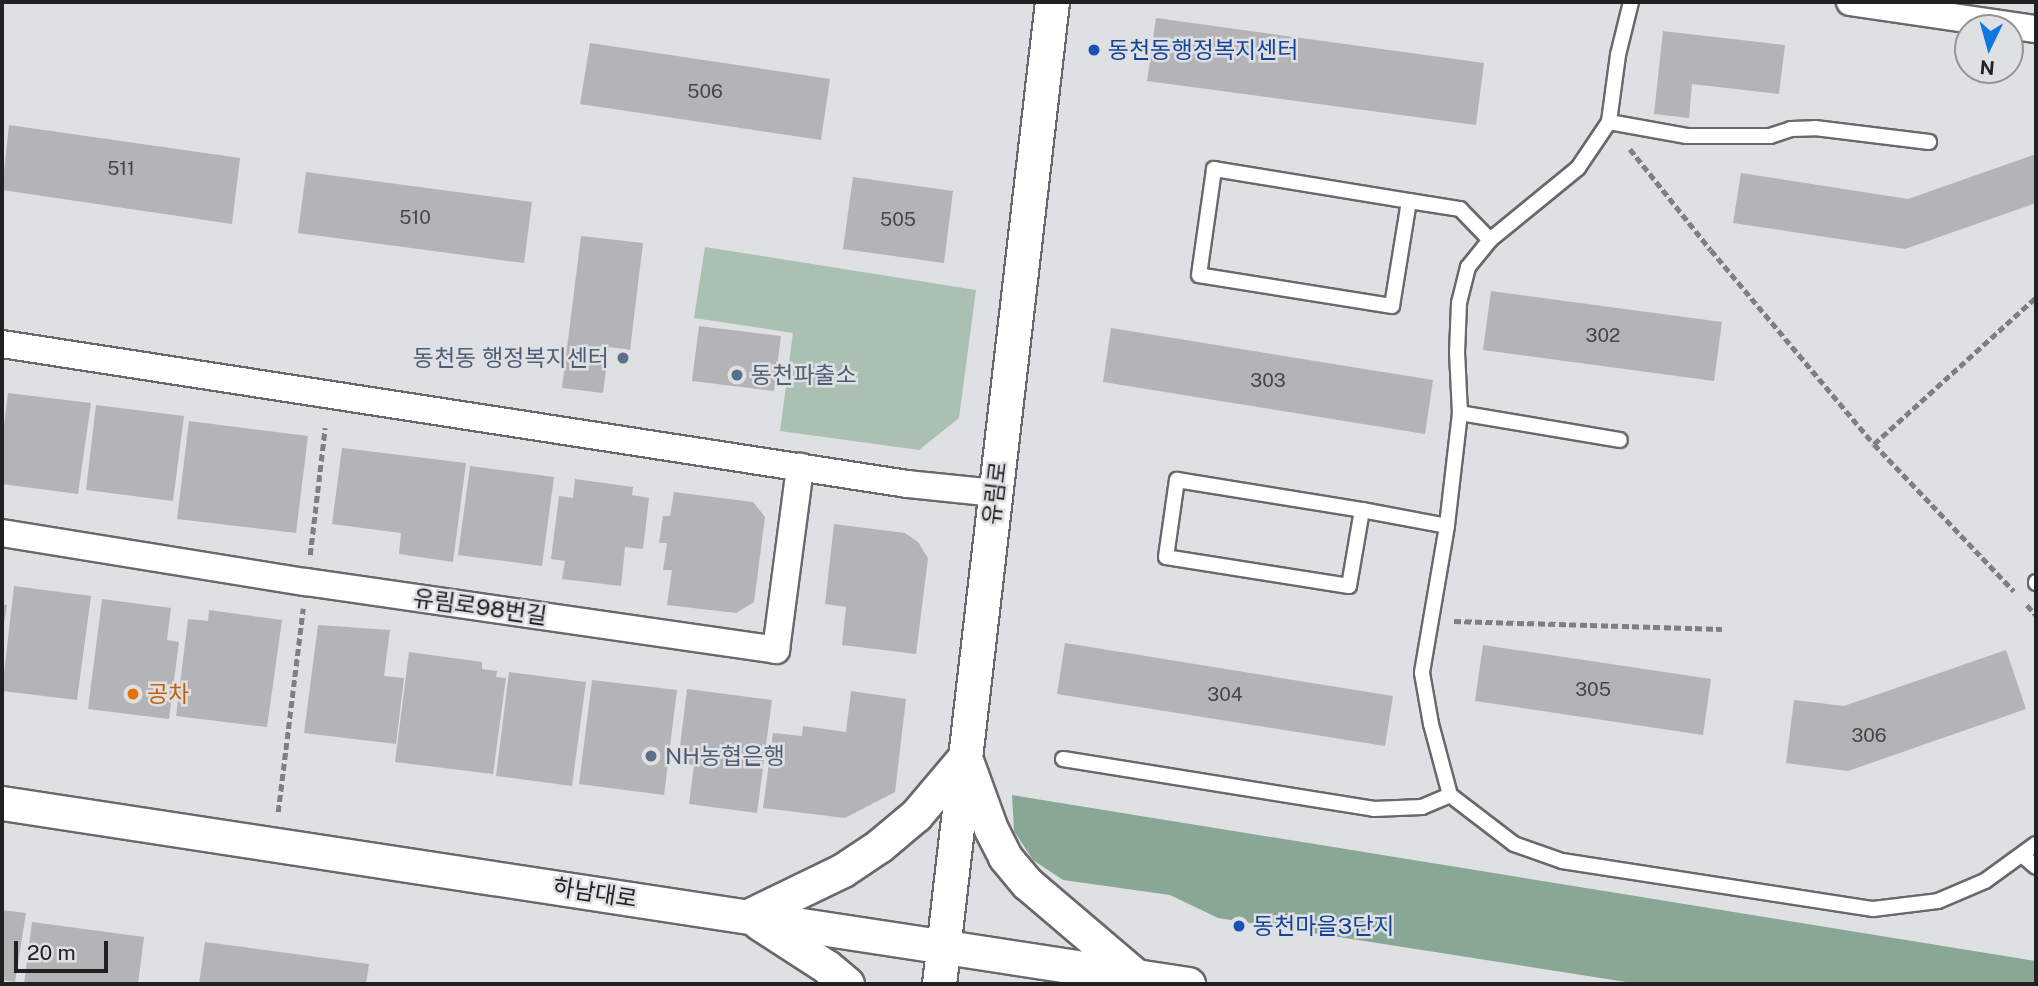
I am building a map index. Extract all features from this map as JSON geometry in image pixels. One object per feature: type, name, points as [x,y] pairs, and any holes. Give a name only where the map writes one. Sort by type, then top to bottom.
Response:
[{"type":"street","name":"유림로","points":[[939,984],[1052,2]]},
{"type":"street","points":[[1850,2],[2036,29]]},
{"type":"street","points":[[2,344],[907,484],[995,493]]},
{"type":"street","name":"유림로98번길","points":[[2,533],[306,582],[776,650],[800,467]]},
{"type":"street","points":[[748,916],[843,870],[879,846],[916,815],[965,757],[991,829],[1005,857],[1123,980]]},
{"type":"street","name":"하남대로","points":[[2,803],[748,916],[943,947],[1123,980],[1188,984]]},
{"type":"street","points":[[748,916],[827,967],[846,984]]},
{"type":"lane","points":[[1631,2],[1618,55],[1609,122],[1578,168],[1490,240],[1468,267],[1459,303],[1457,352],[1460,413],[1447,526],[1428,620],[1422,673],[1431,723],[1450,795],[1514,844],[1562,861],[1873,909],[1937,901],[1986,881],[2036,844]]},
{"type":"lane","points":[[1609,122],[1687,136],[1770,136],[1791,129],[1815,128],[1929,142]]},
{"type":"lane","points":[[1409,201],[1392,306],[1199,275],[1214,169],[1460,209],[1490,240]]},
{"type":"lane","points":[[1460,413],[1620,440]]},
{"type":"lane","points":[[1362,510],[1349,586],[1166,557],[1177,480],[1362,510],[1447,526]]},
{"type":"lane","points":[[1063,759],[1374,809],[1422,807],[1450,795]]},
{"type":"lane","points":[[2022,855],[2036,867]]},
{"type":"path","points":[[1609,122],[1711,250],[1874,444],[2036,615]]},
{"type":"path","points":[[1874,444],[2036,297]]},
{"type":"path","points":[[274,845],[325,428]]},
{"type":"path","points":[[1428,620],[1722,629]]},
{"type":"green space","points":[[705,247],[976,290],[959,418],[919,450],[780,431],[793,333],[694,318]]},
{"type":"green space","points":[[1012,795],[2036,961],[2036,984],[1639,984],[1218,918],[1170,895],[1063,880],[1033,860],[1014,831]]},
{"type":"building","points":[[1156,18],[1484,63],[1476,125],[1147,81]]},
{"type":"building","points":[[1663,31],[1785,45],[1779,94],[1692,84],[1689,118],[1654,114]]},
{"type":"building","points":[[590,43],[830,79],[821,140],[580,104]]},
{"type":"building","points":[[9,125],[240,158],[232,224],[2,190]]},
{"type":"building","points":[[2036,154],[2036,203],[1905,249],[1733,223],[1741,173],[1908,199]]},
{"type":"building","points":[[306,172],[532,202],[524,263],[298,233]]},
{"type":"building","points":[[853,177],[953,191],[944,263],[843,249]]},
{"type":"building","points":[[581,236],[643,243],[630,350],[609,347],[603,393],[562,388]]},
{"type":"building","points":[[1491,291],[1722,322],[1714,381],[1483,350]]},
{"type":"building","points":[[699,326],[781,336],[774,391],[692,381]]},
{"type":"building","points":[[1111,328],[1433,380],[1425,434],[1103,382]]},
{"type":"building","points":[[8,393],[91,403],[78,494],[2,484],[2,442]]},
{"type":"building","points":[[96,405],[184,416],[173,501],[86,490]]},
{"type":"building","points":[[189,421],[308,436],[296,533],[177,519]]},
{"type":"building","points":[[342,448],[466,463],[453,562],[399,554],[401,533],[332,524]]},
{"type":"building","points":[[470,466],[554,477],[542,566],[458,555]]},
{"type":"building","points":[[575,479],[633,487],[632,495],[649,498],[643,549],[625,547],[621,586],[562,579],[565,561],[551,559],[559,496],[573,498]]},
{"type":"building","points":[[674,492],[753,502],[765,517],[754,602],[736,613],[667,605],[672,570],[663,570],[667,543],[659,543],[663,516],[670,516]]},
{"type":"building","points":[[834,524],[905,533],[918,542],[928,558],[916,654],[842,645],[846,607],[825,604]]},
{"type":"building","points":[[14,586],[91,596],[77,700],[2,691]]},
{"type":"building","points":[[102,599],[171,608],[167,640],[179,642],[169,719],[88,709]]},
{"type":"building","points":[[2,604],[7,605],[3,629],[2,629]]},
{"type":"building","points":[[209,610],[282,620],[267,727],[176,716],[188,619],[208,621]]},
{"type":"building","points":[[318,625],[390,630],[384,676],[404,678],[396,744],[304,733]]},
{"type":"building","points":[[1065,643],[1393,696],[1385,746],[1057,694]]},
{"type":"building","points":[[1483,645],[1711,679],[1703,735],[1475,701]]},
{"type":"building","points":[[2006,650],[2026,709],[1848,771],[1786,763],[1794,700],[1844,706]]},
{"type":"building","points":[[409,652],[482,662],[482,669],[497,671],[496,677],[506,678],[493,774],[395,762]]},
{"type":"building","points":[[509,672],[586,682],[572,786],[496,776]]},
{"type":"building","points":[[592,680],[677,690],[664,795],[579,784]]},
{"type":"building","points":[[687,689],[772,700],[757,813],[689,804],[694,765],[678,763]]},
{"type":"building","points":[[851,691],[906,699],[895,792],[845,818],[763,808],[773,733],[802,736],[803,726],[846,732]]},
{"type":"building","points":[[2,910],[26,913],[15,982],[2,980]]},
{"type":"building","points":[[32,922],[144,937],[138,984],[24,984]]},
{"type":"building","points":[[205,942],[369,964],[366,984],[199,984]]},
{"type":"place","name":"동천동행정복지센터","points":[[1094,50]]},
{"type":"place","name":"동천동 행정복지센터","points":[[623,358]]},
{"type":"place","name":"동천파출소","points":[[737,375]]},
{"type":"place","name":"공차","points":[[133,694]]},
{"type":"place","name":"NH농협은행","points":[[651,756]]},
{"type":"place","name":"동천마을3단지","points":[[1239,926]]}]
